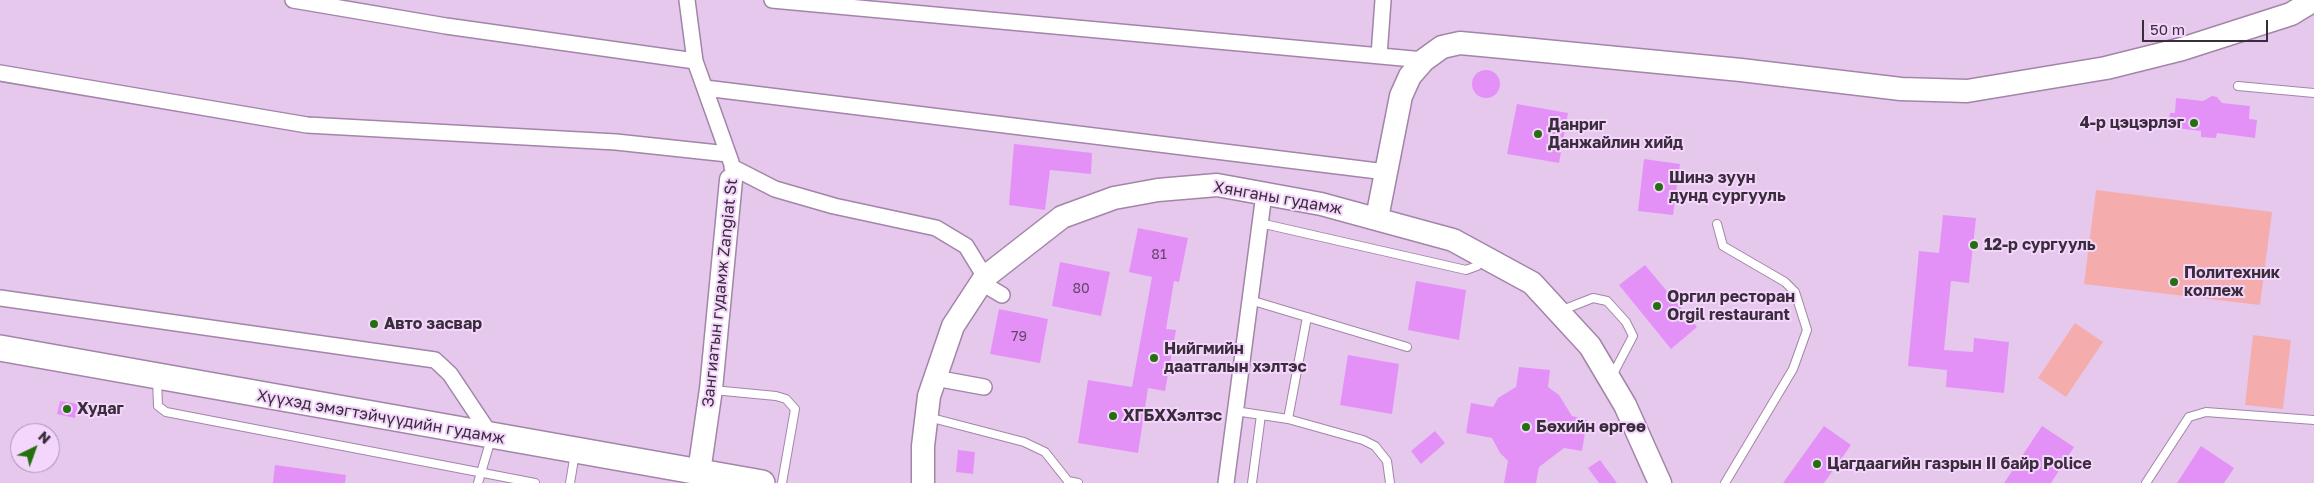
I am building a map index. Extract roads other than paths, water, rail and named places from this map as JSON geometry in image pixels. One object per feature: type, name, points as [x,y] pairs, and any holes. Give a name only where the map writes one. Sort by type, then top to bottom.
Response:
[{"type":"main road","name":"Хүүхэд эмэгтэйчүүдийн гудамж","points":[[0,348],[492,437],[576,450],[665,472],[699,472],[762,483]]},
{"type":"street","points":[[293,0],[446,26],[696,60]]},
{"type":"street","name":"Зангиатын гудамж Zangiat St","points":[[688,0],[696,60],[731,167],[711,389],[699,472]]},
{"type":"street","points":[[772,0],[1424,60]]},
{"type":"street","points":[[1379,56],[1382,0]]},
{"type":"street","points":[[1377,218],[1401,96],[1410,76],[1424,60],[1442,47],[1460,43],[1741,70],[1901,89],[1967,91],[2088,71],[2182,49],[2291,14],[2314,0]]},
{"type":"street","points":[[0,73],[307,125],[616,142],[731,167],[775,189],[834,206],[936,228],[966,246],[984,280],[1002,295]]},
{"type":"street","points":[[705,88],[1386,172]]},
{"type":"street","name":"Хянганы гудамж","points":[[923,483],[923,446],[926,417],[935,378],[953,326],[984,280],[1062,217],[1114,198],[1158,190],[1217,185],[1321,204],[1452,240],[1532,282],[1590,346],[1625,405],[1660,483]]},
{"type":"street","points":[[1226,483],[1264,194]]},
{"type":"street","points":[[0,298],[435,360],[450,374],[492,437]]},
{"type":"street","points":[[935,378],[984,387]]},
{"type":"lane","points":[[2238,86],[2314,93]]},
{"type":"lane","points":[[1260,223],[1466,270],[1476,266],[1485,257]]},
{"type":"lane","points":[[1717,224],[1724,246],[1785,282],[1795,292],[1807,330],[1793,369],[1725,483]]},
{"type":"lane","points":[[1558,312],[1593,298],[1608,301],[1626,322],[1633,336],[1610,380]]},
{"type":"lane","points":[[1250,300],[1407,347]]},
{"type":"lane","points":[[1288,419],[1307,317]]},
{"type":"lane","points":[[157,377],[158,406],[166,412],[536,483]]},
{"type":"lane","points":[[711,389],[776,396],[786,399],[795,409],[782,483]]},
{"type":"lane","points":[[1235,411],[1288,419],[1363,440],[1375,446],[1387,461],[1390,483]]},
{"type":"lane","points":[[2146,483],[2189,417],[2206,412],[2314,420]]},
{"type":"lane","points":[[1252,483],[1261,415]]},
{"type":"lane","points":[[926,417],[1024,442],[1045,452],[1068,481],[1078,483]]},
{"type":"lane","points":[[478,483],[492,437]]},
{"type":"lane","points":[[570,483],[576,450]]},
{"type":"place","name":"4-р цэцэрлэг","points":[[2194,123]]},
{"type":"place","name":"Данриг Данжайлин хийд","points":[[1538,134]]},
{"type":"place","name":"Шинэ зуун дунд сургууль","points":[[1659,187]]},
{"type":"place","name":"12-р сургууль","points":[[1974,245]]},
{"type":"place","name":"Политехник коллеж","points":[[2174,282]]},
{"type":"place","name":"Оргил ресторан Orgil restaurant","points":[[1657,306]]},
{"type":"place","name":"Авто засвар","points":[[374,324]]},
{"type":"place","name":"Нийгмийн даатгалын хэлтэс","points":[[1154,358]]},
{"type":"place","name":"Худаг","points":[[67,409]]},
{"type":"place","name":"ХГБХХэлтэс","points":[[1113,416]]},
{"type":"place","name":"Бөхийн өргөө","points":[[1526,427]]},
{"type":"place","name":"Цагдаагийн газрын II байр Police","points":[[1817,464]]}]
